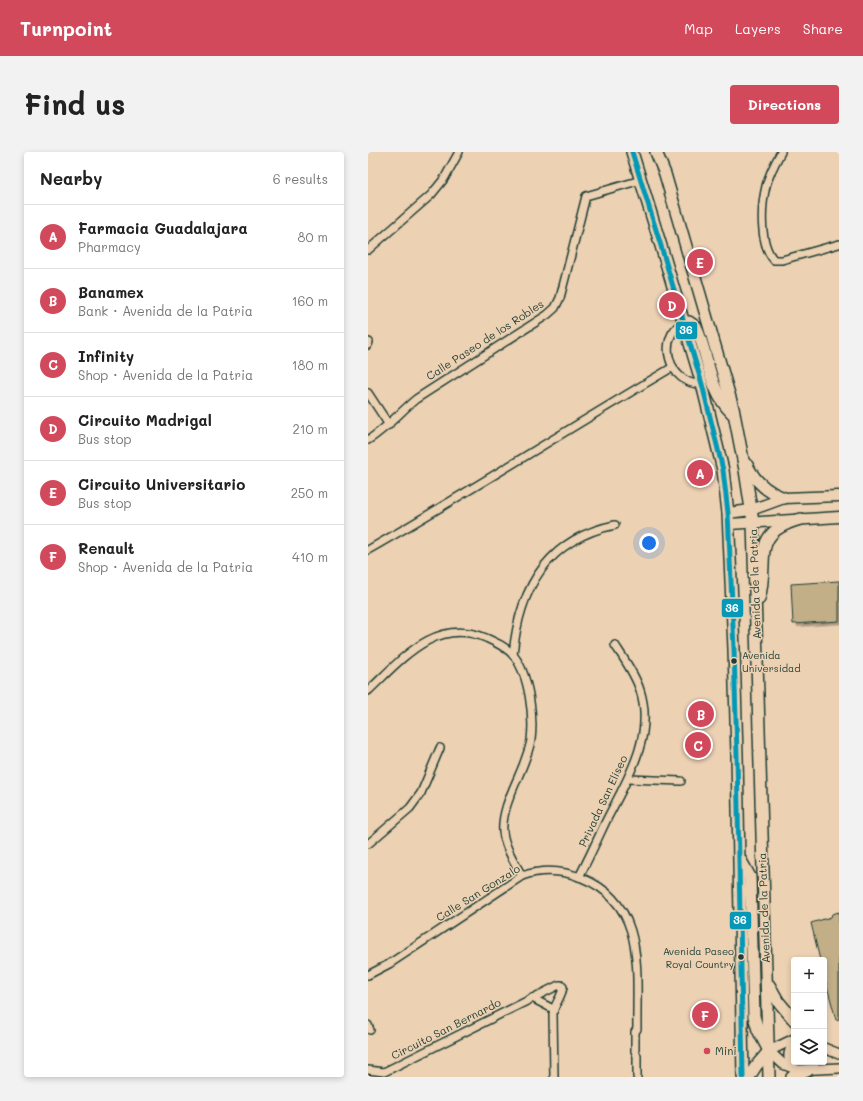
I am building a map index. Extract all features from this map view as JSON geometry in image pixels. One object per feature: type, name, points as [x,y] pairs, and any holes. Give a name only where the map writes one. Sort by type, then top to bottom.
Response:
[{"type":"main road","name":"Avenida de la Patria","points":[[632,152],[702,384],[723,470],[729,518],[734,649],[743,1077]]},
{"type":"main road","name":"Avenida de la Patria","points":[[656,152],[665,174],[734,415],[753,522],[769,1077]]},
{"type":"main road","points":[[684,322],[689,322],[696,327],[717,392],[724,404],[734,415]]},
{"type":"main road","points":[[740,446],[747,466],[754,478],[765,488],[784,498]]},
{"type":"main road","points":[[729,518],[784,498],[839,496]]},
{"type":"main road","points":[[729,518],[753,522],[839,517]]},
{"type":"main road","points":[[756,609],[764,580],[763,551],[766,542],[771,534],[779,527],[801,519]]},
{"type":"main road","points":[[739,857],[750,877],[754,1016],[758,1030],[769,1051],[749,1077]]},
{"type":"main road","points":[[767,978],[774,995],[791,1017]]},
{"type":"street","points":[[368,250],[431,194],[444,179],[459,152]]},
{"type":"street","points":[[781,152],[772,168],[763,204],[764,239],[769,254],[774,260],[782,260],[839,244]]},
{"type":"street","name":"Calle Paseo de los Robles","points":[[368,440],[380,433],[400,412],[416,399],[556,308],[560,298],[586,196],[641,180]]},
{"type":"street","points":[[684,322],[677,325],[671,334],[668,344],[668,356],[673,367],[680,376],[693,384],[702,384]]},
{"type":"street","points":[[368,550],[424,518],[673,367]]},
{"type":"street","points":[[368,393],[389,425]]},
{"type":"street","points":[[513,655],[515,638],[522,608],[531,584],[546,563],[563,547],[583,535],[598,528],[615,525]]},
{"type":"street","points":[[368,691],[413,650],[430,639],[449,632],[474,633],[497,643],[513,655],[526,681],[531,704],[532,726],[531,742],[505,812],[503,832],[511,856],[522,876]]},
{"type":"street","name":"Privada San Elíseo","points":[[579,877],[628,779],[644,734],[644,710],[640,690],[615,645]]},
{"type":"street","points":[[368,844],[410,808],[422,793],[440,748]]},
{"type":"street","points":[[628,779],[681,781]]},
{"type":"street","name":"Calle San Gonzalo","points":[[368,975],[389,964],[522,876],[540,871],[550,871],[579,877],[600,887],[613,898],[623,911],[630,925],[636,955],[637,1029],[635,1032],[635,1051],[637,1056],[637,1077]]},
{"type":"street","name":"Circuito San Bernardo","points":[[368,1070],[384,1072],[561,985],[563,990],[553,1008],[554,1077]]},
{"type":"street","points":[[532,998],[553,1008]]},
{"type":"street","points":[[791,1040],[769,1051],[783,1064],[799,1073],[839,1068]]},
{"type":"street","points":[[791,1048],[789,1057],[791,1065],[799,1073]]},
{"type":"street","points":[[827,1049],[839,1054]]},
{"type":"building","points":[[839,581],[839,621],[793,624],[791,584]]},
{"type":"building","points":[[839,912],[839,1019],[836,1020],[827,986],[827,957],[819,957],[811,923],[831,917],[832,914]]},
{"type":"transit line","name":"36","points":[[632,152],[702,384],[723,470],[728,513],[734,649],[743,1077]]},
{"type":"place","name":"Circuito Universitario","points":[[700,262]]},
{"type":"place","name":"Circuito Madrigal","points":[[672,305]]},
{"type":"place","name":"Farmacia Guadalajara","points":[[700,473]]},
{"type":"place","name":"Avenida Universidad","points":[[734,661]]},
{"type":"place","name":"Banamex","points":[[701,714]]},
{"type":"place","name":"Infinity","points":[[698,745]]},
{"type":"place","name":"Avenida Paseo Royal Country","points":[[741,957]]},
{"type":"place","name":"Renault","points":[[705,1015]]},
{"type":"place","name":"Mini","points":[[707,1051]]}]
